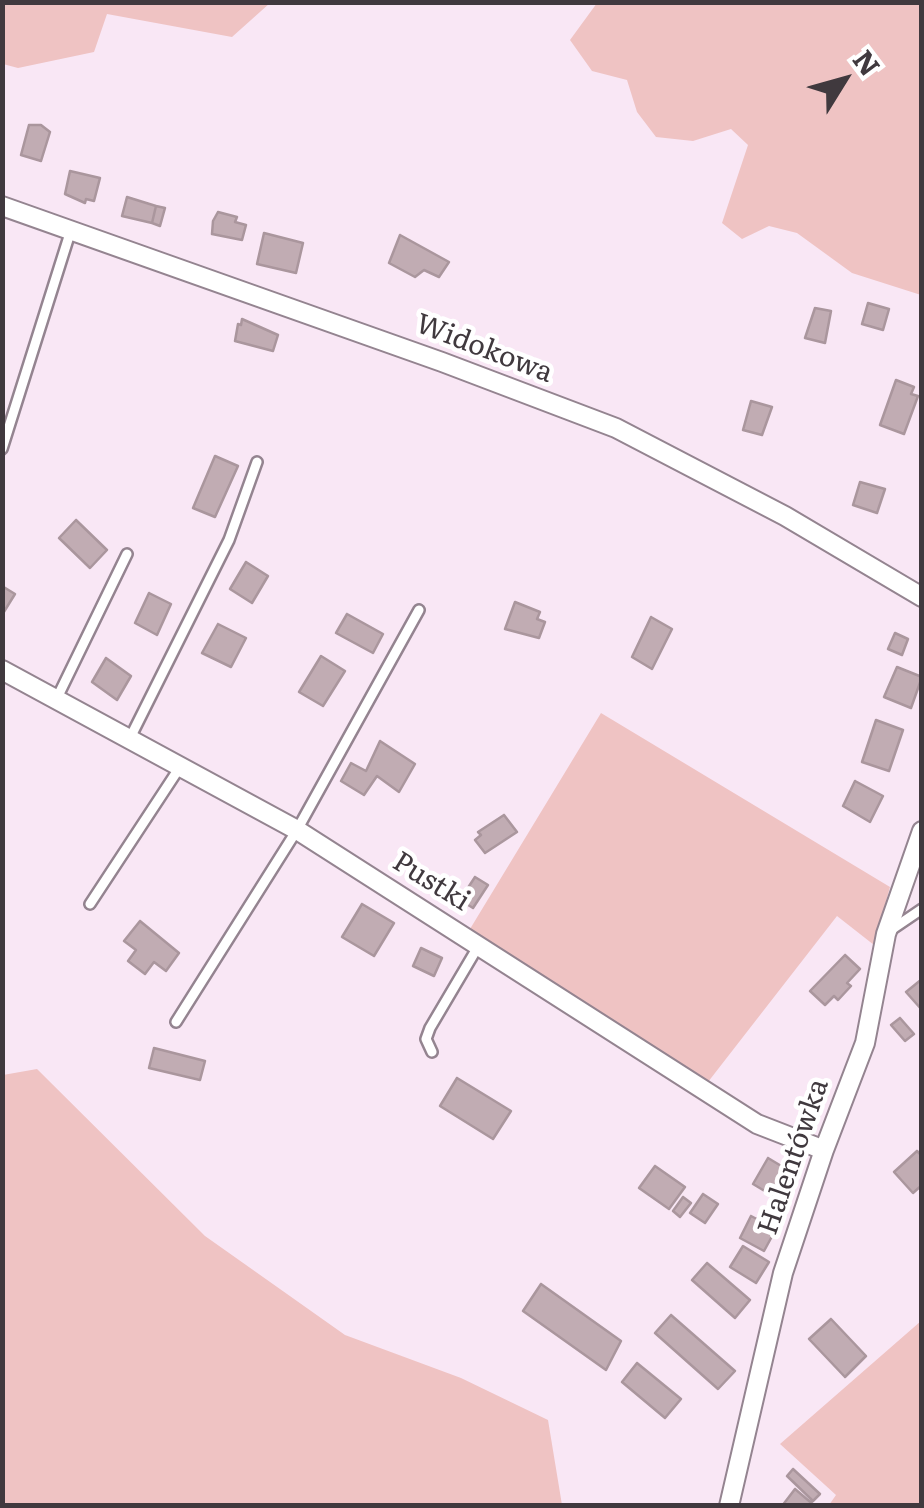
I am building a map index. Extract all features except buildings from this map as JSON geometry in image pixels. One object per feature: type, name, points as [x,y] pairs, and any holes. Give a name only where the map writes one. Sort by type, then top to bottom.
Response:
[{"type":"street","name":"Widokowa","points":[[2,206],[616,428],[785,516],[922,597]]},
{"type":"street","name":"Pustki","points":[[2,670],[297,830],[757,1124],[824,1150]]},
{"type":"street","name":"Halentówka","points":[[730,1506],[783,1273],[864,1044],[886,934],[922,831]]},
{"type":"lane","points":[[2,449],[72,230]]},
{"type":"lane","points":[[130,738],[229,540],[258,462]]},
{"type":"lane","points":[[57,698],[128,554]]},
{"type":"lane","points":[[176,1022],[297,830],[419,610]]},
{"type":"lane","points":[[90,904],[180,767]]},
{"type":"lane","points":[[886,934],[922,909]]},
{"type":"lane","points":[[432,1052],[426,1039],[430,1028],[479,945]]},
{"type":"shaded area","points":[[270,2],[232,37],[107,14],[94,52],[18,68],[3,64],[2,3]]},
{"type":"shaded area","points":[[597,3],[921,3],[921,295],[852,273],[797,233],[769,226],[742,239],[722,223],[748,145],[731,129],[693,141],[656,137],[637,112],[627,80],[592,71],[570,40]]},
{"type":"shaded area","points":[[601,713],[890,887],[874,945],[837,916],[708,1082],[470,929]]},
{"type":"shaded area","points":[[37,1069],[205,1236],[345,1335],[461,1378],[548,1420],[562,1505],[3,1505],[3,1075]]},
{"type":"shaded area","points":[[921,1321],[921,1505],[829,1505],[836,1495],[780,1444]]}]
